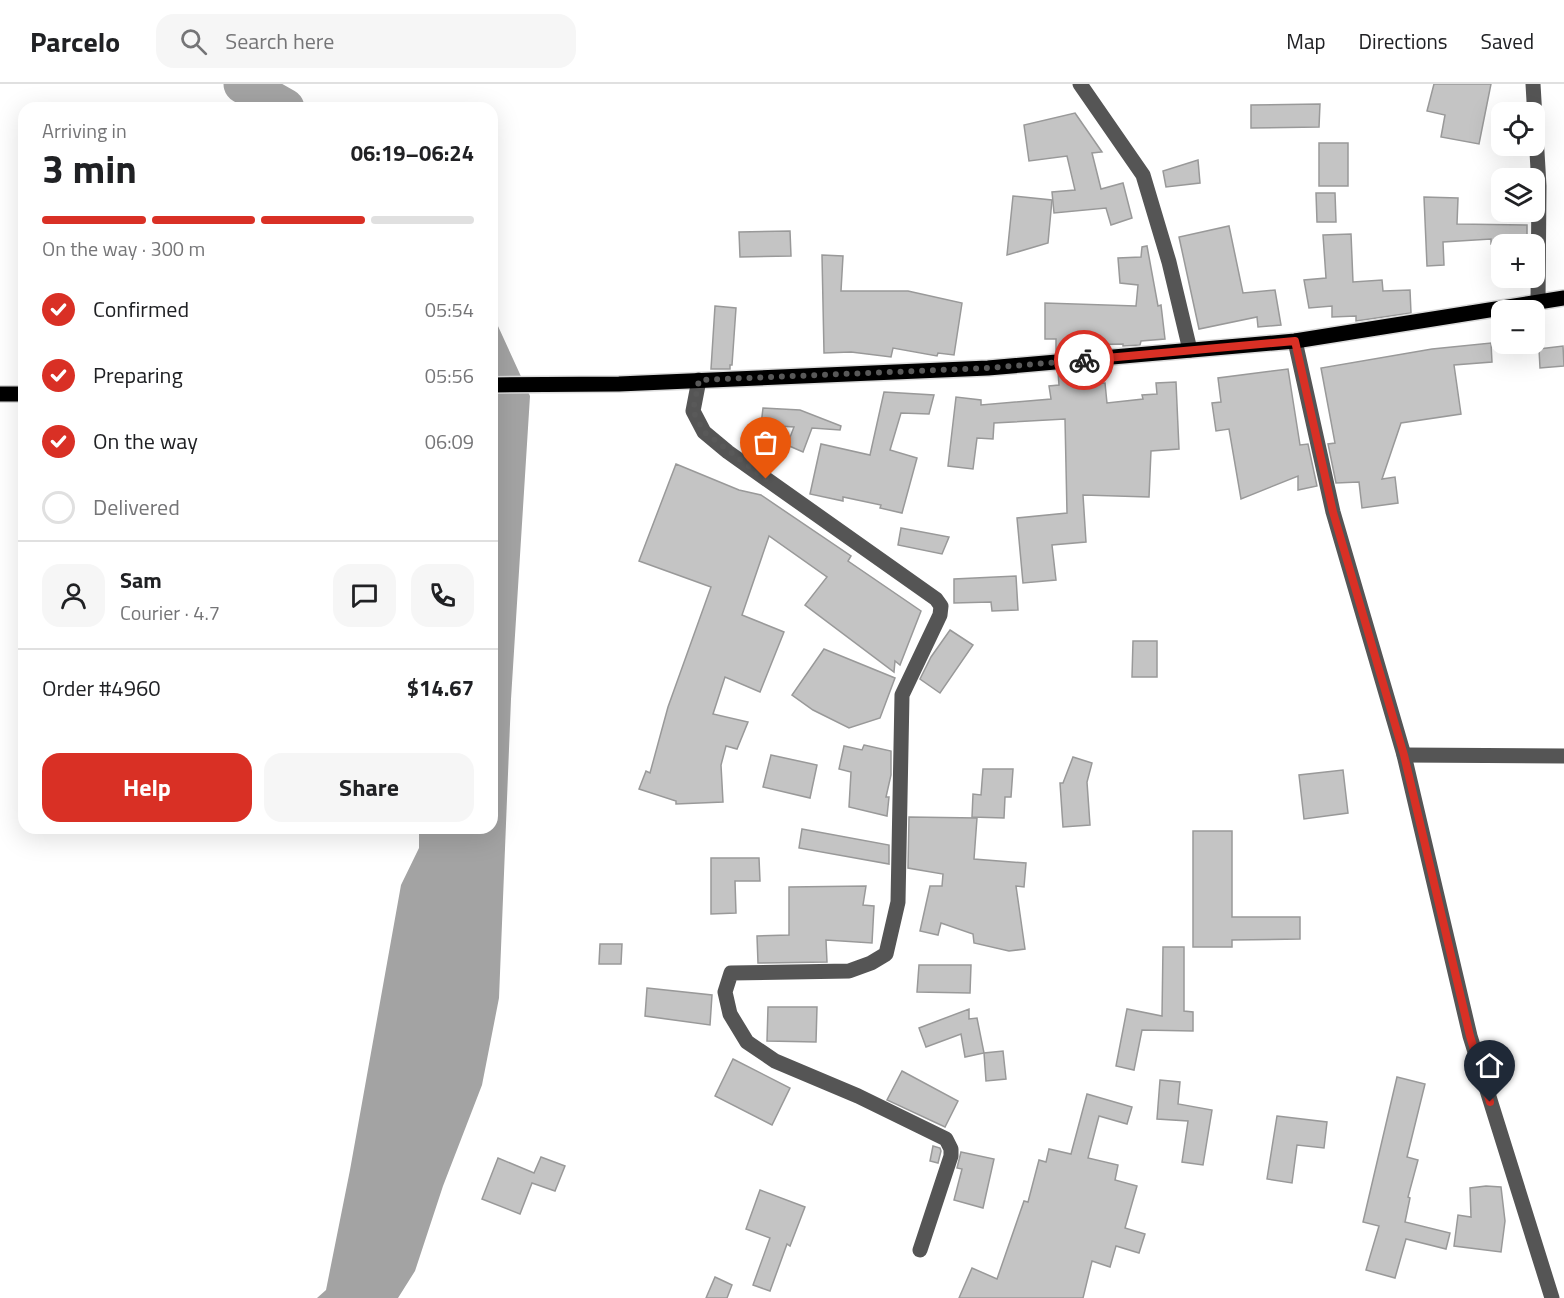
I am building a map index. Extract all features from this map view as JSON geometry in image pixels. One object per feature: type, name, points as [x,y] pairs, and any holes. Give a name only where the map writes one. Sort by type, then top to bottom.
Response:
[{"type":"main road","points":[[1545,301],[1564,298]]},
{"type":"main road","points":[[498,385],[619,384],[988,368],[1295,341],[1491,310]]},
{"type":"main road","points":[[0,394],[18,394]]},
{"type":"street","points":[[1080,84],[1143,175],[1169,262],[1190,351]]},
{"type":"street","points":[[1533,84],[1539,186],[1538,300]]},
{"type":"street","points":[[1295,341],[1333,512],[1404,755],[1470,1036],[1552,1298]]},
{"type":"street","points":[[699,380],[693,411],[704,432],[738,459],[936,599],[940,606],[940,615],[902,695],[898,902],[886,954],[871,963],[849,971],[731,973],[725,992],[730,1014],[747,1042],[775,1061],[858,1096],[946,1139],[951,1149],[951,1156],[920,1250]]},
{"type":"street","points":[[1404,755],[1564,756]]},
{"type":"shaded area","points":[[498,326],[530,396],[511,699],[499,998],[482,1085],[443,1186],[415,1271],[398,1298],[317,1298],[326,1290],[401,885],[419,848],[419,834],[498,834]]},
{"type":"building","points":[[1434,84],[1491,84],[1479,144],[1441,137],[1445,115],[1427,111]]},
{"type":"building","points":[[1320,104],[1319,127],[1251,128],[1251,105]]},
{"type":"building","points":[[1075,113],[1102,152],[1092,153],[1101,189],[1123,183],[1132,218],[1111,225],[1106,208],[1054,213],[1052,192],[1075,190],[1067,156],[1029,161],[1024,125]]},
{"type":"building","points":[[1319,143],[1348,143],[1348,186],[1319,186]]},
{"type":"building","points":[[1198,160],[1200,183],[1166,187],[1163,171]]},
{"type":"building","points":[[1316,193],[1335,193],[1336,222],[1317,222]]},
{"type":"building","points":[[1013,196],[1052,200],[1048,243],[1007,255]]},
{"type":"building","points":[[1424,197],[1458,198],[1457,224],[1527,225],[1527,234],[1491,234],[1491,239],[1443,242],[1444,265],[1427,266]]},
{"type":"building","points":[[1229,226],[1243,293],[1275,290],[1281,325],[1258,327],[1257,317],[1199,329],[1179,237]]},
{"type":"building","points":[[790,231],[791,256],[740,257],[739,232]]},
{"type":"building","points":[[1351,234],[1353,282],[1382,280],[1383,291],[1410,290],[1411,313],[1356,321],[1356,316],[1332,317],[1332,306],[1309,308],[1304,280],[1326,278],[1323,235]]},
{"type":"building","points":[[1147,246],[1158,306],[1161,305],[1165,339],[1141,341],[1140,345],[1074,345],[1075,351],[1056,352],[1056,339],[1045,339],[1045,303],[1136,306],[1138,285],[1120,283],[1118,258],[1141,257],[1142,247]]},
{"type":"building","points":[[822,255],[843,256],[841,291],[908,291],[962,303],[954,355],[938,353],[937,356],[893,348],[891,357],[851,352],[824,353]]},
{"type":"building","points":[[715,306],[736,308],[730,369],[711,369]]},
{"type":"building","points":[[1491,343],[1492,362],[1454,365],[1461,414],[1401,423],[1382,479],[1395,477],[1398,503],[1362,508],[1359,482],[1336,483],[1328,444],[1335,443],[1321,368],[1432,349]]},
{"type":"building","points":[[1563,346],[1564,366],[1540,368],[1539,354],[1545,354],[1545,348]]},
{"type":"building","points":[[1288,369],[1300,445],[1308,444],[1317,486],[1298,490],[1298,476],[1241,499],[1229,429],[1216,431],[1212,403],[1221,402],[1218,378]]},
{"type":"building","points":[[1075,370],[1076,384],[1105,383],[1107,403],[1143,399],[1142,395],[1157,394],[1156,383],[1176,382],[1179,449],[1151,451],[1149,497],[1083,495],[1086,542],[1052,545],[1056,580],[1023,583],[1017,518],[1067,513],[1065,419],[994,423],[993,439],[977,438],[973,469],[948,466],[956,397],[981,400],[981,405],[1051,399],[1049,386],[1059,385],[1058,372]]},
{"type":"building","points":[[884,392],[934,395],[929,414],[901,413],[890,450],[917,458],[902,513],[880,508],[881,505],[843,497],[843,501],[810,494],[821,444],[870,455]]},
{"type":"building","points":[[763,408],[800,410],[841,426],[840,430],[812,428],[803,452],[787,445],[794,427],[761,425]]},
{"type":"building","points":[[676,464],[739,490],[761,495],[851,556],[848,561],[921,611],[900,665],[895,661],[894,672],[805,605],[827,577],[769,536],[742,615],[784,632],[760,692],[725,677],[713,714],[748,722],[737,749],[726,746],[721,765],[723,802],[676,804],[676,801],[639,789],[646,771],[650,773],[668,707],[711,587],[639,561]]},
{"type":"building","points":[[901,528],[949,537],[942,554],[898,545]]},
{"type":"building","points":[[1016,576],[1018,610],[992,611],[991,602],[954,603],[954,579]]},
{"type":"building","points":[[950,630],[973,645],[940,693],[920,679],[931,657]]},
{"type":"building","points":[[1133,641],[1157,641],[1157,677],[1132,677]]},
{"type":"building","points":[[824,649],[895,678],[880,718],[849,728],[813,710],[792,695]]},
{"type":"building","points":[[864,745],[891,751],[891,775],[886,797],[889,797],[887,816],[849,807],[851,772],[839,769],[844,746],[862,750]]},
{"type":"building","points":[[771,755],[817,765],[810,798],[763,787]]},
{"type":"building","points":[[1073,757],[1092,763],[1087,782],[1090,825],[1063,827],[1060,783],[1063,783]]},
{"type":"building","points":[[983,769],[1013,769],[1011,797],[1005,797],[1004,818],[972,817],[973,794],[981,795]]},
{"type":"building","points":[[1343,770],[1348,813],[1304,819],[1299,775]]},
{"type":"building","points":[[909,817],[977,818],[974,859],[1026,863],[1024,887],[1016,886],[1025,949],[1009,951],[974,943],[973,934],[941,923],[938,935],[920,931],[930,886],[942,886],[943,874],[908,868]]},
{"type":"building","points":[[802,829],[889,845],[889,864],[799,848]]},
{"type":"building","points":[[1193,831],[1232,831],[1232,917],[1300,917],[1300,939],[1232,940],[1232,947],[1193,947]]},
{"type":"building","points":[[711,858],[759,858],[760,881],[735,881],[736,913],[711,914]]},
{"type":"building","points":[[866,886],[863,905],[874,906],[872,943],[826,940],[827,962],[758,963],[757,936],[789,935],[789,887]]},
{"type":"building","points":[[600,944],[622,944],[621,964],[599,964]]},
{"type":"building","points":[[1163,947],[1184,947],[1184,1011],[1193,1012],[1193,1031],[1142,1030],[1134,1070],[1116,1066],[1127,1009],[1162,1016]]},
{"type":"building","points":[[919,965],[971,965],[970,993],[917,992]]},
{"type":"building","points":[[647,988],[712,995],[710,1025],[645,1016]]},
{"type":"building","points":[[768,1007],[817,1007],[816,1042],[767,1041]]},
{"type":"building","points":[[969,1009],[969,1019],[977,1018],[984,1053],[965,1057],[961,1034],[926,1047],[919,1028]]},
{"type":"building","points":[[1003,1051],[1006,1079],[986,1081],[984,1053]]},
{"type":"building","points":[[733,1059],[790,1088],[772,1125],[715,1096]]},
{"type":"building","points":[[902,1071],[958,1101],[945,1127],[887,1100]]},
{"type":"building","points":[[1397,1077],[1425,1084],[1407,1157],[1418,1160],[1408,1197],[1410,1198],[1405,1222],[1450,1233],[1446,1249],[1406,1239],[1395,1278],[1366,1270],[1379,1226],[1363,1222]]},
{"type":"building","points":[[1160,1080],[1180,1082],[1178,1104],[1212,1110],[1203,1165],[1182,1162],[1188,1121],[1157,1119]]},
{"type":"building","points":[[1087,1094],[1132,1107],[1127,1124],[1099,1116],[1088,1158],[1118,1165],[1115,1180],[1137,1186],[1125,1228],[1145,1234],[1139,1253],[1116,1246],[1110,1267],[1092,1261],[1083,1298],[959,1298],[972,1268],[997,1279],[1024,1201],[1028,1202],[1039,1160],[1046,1162],[1049,1149],[1071,1154]]},
{"type":"building","points":[[1277,1116],[1327,1122],[1324,1148],[1297,1145],[1292,1183],[1267,1179]]},
{"type":"building","points":[[933,1146],[940,1148],[941,1151],[938,1163],[930,1161]]},
{"type":"building","points":[[961,1152],[994,1159],[983,1208],[954,1200],[962,1169],[957,1168]]},
{"type":"building","points":[[541,1157],[565,1166],[555,1191],[532,1183],[520,1214],[482,1199],[498,1158],[534,1173]]},
{"type":"building","points":[[1501,1187],[1505,1221],[1501,1252],[1454,1246],[1458,1215],[1471,1217],[1470,1188]]},
{"type":"building","points":[[760,1190],[805,1207],[790,1246],[787,1244],[770,1291],[753,1285],[770,1238],[746,1229]]},
{"type":"building","points":[[715,1277],[732,1285],[727,1298],[706,1298]]},
{"type":"waterway","points":[[243,84],[274,102]]},
{"type":"way so far","points":[[766,479],[704,432],[693,411],[699,380],[988,368],[1084,360]]},
{"type":"route","points":[[1084,360],[1295,341],[1333,512],[1404,755],[1470,1036],[1490,1102]]}]
